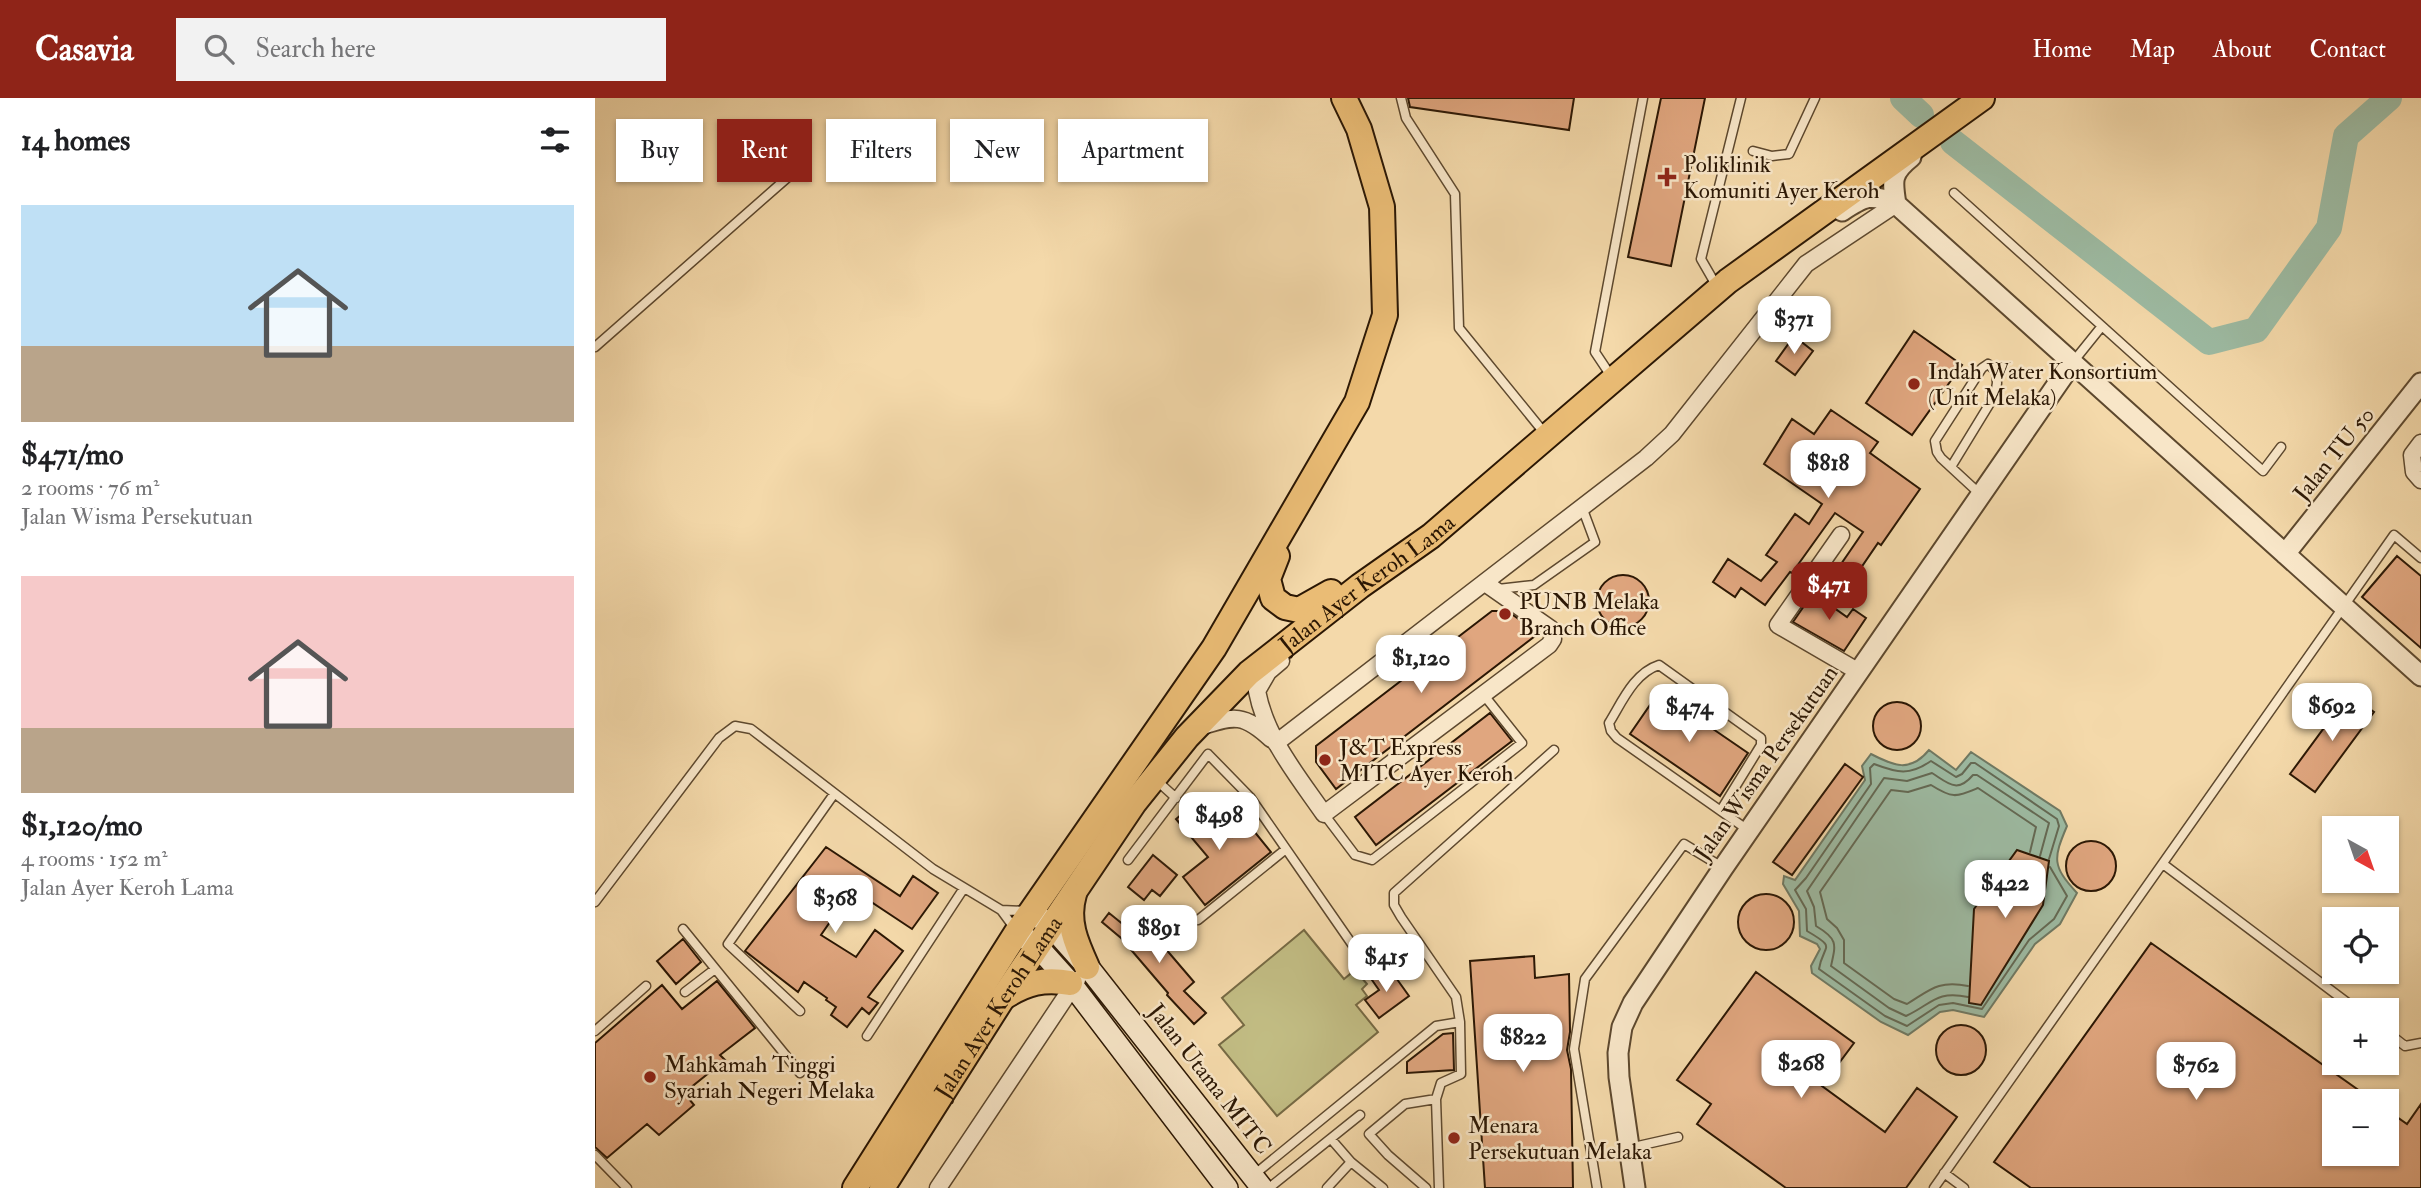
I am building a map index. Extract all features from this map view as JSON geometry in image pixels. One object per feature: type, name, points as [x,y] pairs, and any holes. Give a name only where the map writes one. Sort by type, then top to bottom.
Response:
[{"type":"main road","name":"Jalan Ayer Keroh Lama","points":[[855,1188],[1017,932],[1214,648],[1357,402],[1385,315],[1382,206],[1359,129],[1344,98]]},
{"type":"main road","name":"Jalan Ayer Keroh Lama","points":[[882,1188],[1002,999],[1134,803],[1195,729],[1249,673],[1360,586],[1431,536],[1723,285],[1983,98]]},
{"type":"main road","points":[[1338,435],[1275,559],[1268,579],[1273,598],[1285,607],[1299,610],[1317,602],[1398,542],[1527,456]]},
{"type":"main road","points":[[1075,890],[1071,903],[1077,979]]},
{"type":"main road","points":[[1031,911],[1044,936],[1227,1188]]},
{"type":"main road","points":[[1017,932],[1044,936]]},
{"type":"main road","points":[[1002,999],[1025,985],[1036,982],[1077,979]]},
{"type":"main road","name":"Jalan Utama MITC","points":[[1077,979],[1261,1184]]},
{"type":"street","points":[[1896,204],[1892,179],[1897,171],[1983,98]]},
{"type":"street","points":[[1723,285],[1869,196],[1877,196],[1896,204],[2421,676]]},
{"type":"street","points":[[1276,743],[1489,586],[1582,507],[1646,458],[1672,434],[1813,258],[1896,204]]},
{"type":"street","name":"Jalan Wisma Persekutuan","points":[[1635,1188],[1618,1053],[1622,1027],[1633,1003],[1723,868],[2072,363]]},
{"type":"street","name":"Jalan TU 50","points":[[2285,554],[2421,383]]},
{"type":"street","points":[[2421,443],[2412,455],[2414,472],[2421,480]]},
{"type":"street","points":[[1840,535],[1778,625],[1859,672]]},
{"type":"street","points":[[1431,536],[1268,672],[1257,691],[1260,706],[1276,743],[1324,814],[1553,639],[1551,629],[1489,586]]},
{"type":"street","points":[[1195,729],[1224,719],[1241,719],[1254,723],[1276,743]]},
{"type":"street","points":[[938,1188],[1077,979]]},
{"type":"lane","points":[[1401,98],[1406,118],[1455,194],[1459,328],[1548,437]]},
{"type":"lane","points":[[1613,378],[1595,352],[1643,98]]},
{"type":"lane","points":[[1723,285],[1701,259],[1741,98]]},
{"type":"lane","points":[[1753,152],[1772,156],[1789,154],[1815,98]]},
{"type":"lane","points":[[595,347],[782,182]]},
{"type":"lane","points":[[1954,193],[2263,471],[2281,447]]},
{"type":"lane","points":[[2072,363],[2102,326]]},
{"type":"lane","points":[[1951,467],[1995,395],[1997,383],[1994,366],[1988,364],[1982,368],[1935,441],[1937,452],[1951,467],[1981,495]]},
{"type":"lane","points":[[1489,586],[1534,585],[1595,542],[1582,507]]},
{"type":"lane","points":[[1934,1188],[2394,535],[2421,558]]},
{"type":"lane","points":[[1721,810],[1761,745],[1761,738],[1658,665],[1648,668],[1636,679],[1609,723],[1611,731],[1617,738],[1749,831]]},
{"type":"lane","points":[[1324,814],[1355,855],[1372,860],[1522,743],[1483,694]]},
{"type":"lane","points":[[595,902],[719,738],[735,726],[751,729],[933,869],[1001,910],[1017,932]]},
{"type":"lane","points":[[1439,1188],[1436,1099],[1441,1083],[1461,1074],[1460,1023],[1456,997],[1394,905],[1394,893],[1554,750]]},
{"type":"lane","points":[[1128,860],[1208,754],[1250,797],[1372,973]]},
{"type":"lane","points":[[1131,765],[1154,778],[1176,798]]},
{"type":"lane","points":[[800,1011],[728,944],[834,794]]},
{"type":"lane","points":[[1597,1188],[1574,1049],[1585,979],[1684,844],[1723,868]]},
{"type":"lane","points":[[1198,920],[1286,849]]},
{"type":"lane","points":[[2162,864],[2341,998]]},
{"type":"lane","points":[[867,1036],[964,888]]},
{"type":"lane","points":[[1001,910],[1031,911]]},
{"type":"lane","points":[[683,929],[800,1073]]},
{"type":"lane","points":[[685,992],[715,969]]},
{"type":"lane","points":[[595,1031],[646,986]]},
{"type":"lane","points":[[1261,1184],[1436,1026],[1460,1023]]},
{"type":"lane","points":[[2399,1041],[2405,1046],[2421,1043]]},
{"type":"lane","points":[[1426,1188],[1369,1135],[1405,1104],[1436,1099]]},
{"type":"lane","points":[[1261,1184],[1331,1139],[1360,1115]]},
{"type":"lane","points":[[1629,1148],[1678,1138]]},
{"type":"lane","points":[[1331,1139],[1351,1162],[1383,1188]]},
{"type":"lane","points":[[595,1156],[627,1188]]},
{"type":"lane","points":[[1327,1188],[1351,1162]]},
{"type":"lane","points":[[1944,1173],[1964,1188]]},
{"type":"shaded area","points":[[1304,930],[1344,979],[1355,970],[1367,984],[1362,989],[1367,996],[1356,1005],[1378,1032],[1277,1116],[1219,1045],[1244,1025],[1222,998]]},
{"type":"water","points":[[1929,750],[1956,770],[1971,752],[2060,811],[2067,826],[2057,862],[2063,876],[2077,893],[2060,924],[2035,944],[1984,1017],[1953,1010],[1940,1012],[1908,1035],[1881,1022],[1812,973],[1811,966],[1820,949],[1817,944],[1800,936],[1799,911],[1783,884],[1784,876],[1795,880],[1865,780],[1862,766],[1871,754],[1887,762],[1908,765]]},
{"type":"building","points":[[1408,98],[1574,98],[1569,130],[1410,107]]},
{"type":"building","name":"Poliklinik Komuniti Ayer Keroh","points":[[1661,98],[1705,98],[1671,266],[1628,257]]},
{"type":"building","name":"Indah Water Konsortium (Unit Melaka)","points":[[1914,331],[1962,365],[1912,435],[1866,403]]},
{"type":"building","points":[[1794,336],[1813,351],[1795,375],[1776,361]]},
{"type":"building","points":[[1831,410],[1878,442],[1870,453],[1920,489],[1854,578],[1839,567],[1863,532],[1835,513],[1792,573],[1790,572],[1765,605],[1741,588],[1735,597],[1713,582],[1728,559],[1761,581],[1777,562],[1766,555],[1795,514],[1809,524],[1822,504],[1764,464],[1792,419],[1814,434]]},
{"type":"building","points":[[2397,556],[2421,576],[2421,648],[2362,597]]},
{"type":"building","points":[[1623,575],[1633,577],[1641,583],[1647,591],[1647,611],[1641,619],[1633,625],[1623,627],[1613,625],[1605,619],[1599,611],[1597,601],[1599,591],[1605,583],[1613,577]]},
{"type":"building","points":[[1813,593],[1847,617],[1853,609],[1866,618],[1844,651],[1793,622]]},
{"type":"building","points":[[1492,611],[1507,611],[1539,633],[1336,789],[1316,762],[1316,746]]},
{"type":"building","points":[[1659,692],[1748,753],[1720,796],[1630,734]]},
{"type":"building","points":[[2349,694],[2374,712],[2315,792],[2290,774]]},
{"type":"building","points":[[1897,702],[1914,709],[1921,726],[1914,743],[1897,750],[1880,743],[1873,726],[1880,709]]},
{"type":"building","points":[[1490,713],[1512,741],[1376,845],[1355,817]]},
{"type":"building","points":[[1845,764],[1863,777],[1792,875],[1773,862]]},
{"type":"building","points":[[1201,798],[1233,837],[1249,825],[1271,852],[1205,905],[1183,877],[1208,857],[1176,819]]},
{"type":"building","points":[[2091,841],[2109,848],[2116,866],[2109,884],[2091,891],[2073,884],[2066,866],[2073,848]]},
{"type":"building","points":[[826,847],[900,896],[913,876],[938,893],[912,929],[844,884],[833,900],[841,906],[821,935],[856,957],[875,930],[903,951],[868,997],[878,1003],[869,1014],[862,1008],[847,1027],[831,1015],[836,1007],[826,1000],[827,998],[804,982],[798,992],[745,951]]},
{"type":"building","points":[[2017,850],[2049,861],[2043,905],[1981,1005],[1969,1003],[1974,909]]},
{"type":"building","points":[[1153,855],[1177,875],[1160,896],[1152,890],[1144,900],[1128,887]]},
{"type":"building","points":[[1761,894],[1771,894],[1786,902],[1792,911],[1792,933],[1786,942],[1771,950],[1761,950],[1743,938],[1738,927],[1738,917],[1750,899]]},
{"type":"building","points":[[1109,913],[1130,930],[1141,920],[1194,982],[1184,991],[1206,1013],[1194,1024],[1121,938],[1102,922]]},
{"type":"building","points":[[683,939],[701,962],[676,984],[657,961]]},
{"type":"building","points":[[2151,943],[2322,1064],[2322,1075],[2337,1075],[2357,1089],[2322,1089],[2322,1166],[2399,1166],[2399,1118],[2407,1124],[2421,1104],[2421,1188],[2031,1188],[1994,1162]]},
{"type":"building","points":[[1534,956],[1535,978],[1569,974],[1570,1032],[1567,1050],[1571,1069],[1573,1188],[1485,1188],[1470,961]]},
{"type":"building","points":[[1389,968],[1409,996],[1379,1018],[1365,1000],[1379,990],[1372,980]]},
{"type":"building","points":[[1756,972],[1854,1043],[1822,1086],[1885,1132],[1917,1088],[1957,1117],[1906,1188],[1786,1188],[1697,1124],[1711,1104],[1677,1080]]},
{"type":"building","name":"Mahkamah Tinggi Syariah Negeri Melaka","points":[[717,981],[755,1028],[720,1055],[725,1060],[684,1093],[694,1105],[659,1135],[647,1124],[607,1158],[595,1147],[595,1043],[662,985],[682,1009]]},
{"type":"building","points":[[1961,1025],[1979,1032],[1986,1050],[1979,1068],[1961,1075],[1943,1068],[1936,1050],[1943,1032]]},
{"type":"building","points":[[1453,1033],[1454,1070],[1407,1073],[1407,1062],[1443,1034]]},
{"type":"waterway","points":[[1903,98],[1921,115]]},
{"type":"waterway","points":[[1953,142],[2209,342],[2256,330],[2329,228],[2346,136],[2389,98]]},
{"type":"place","name":"Poliklinik Komuniti Ayer Keroh","points":[[1667,177]]},
{"type":"place","name":"Indah Water Konsortium (Unit Melaka)","points":[[1914,384]]},
{"type":"place","name":"PUNB Melaka Branch Office","points":[[1505,614]]},
{"type":"place","name":"J&T Express MITC Ayer Keroh","points":[[1325,760]]},
{"type":"place","name":"Mahkamah Tinggi Syariah Negeri Melaka","points":[[650,1077]]},
{"type":"place","name":"Menara Persekutuan Melaka","points":[[1454,1138]]}]
